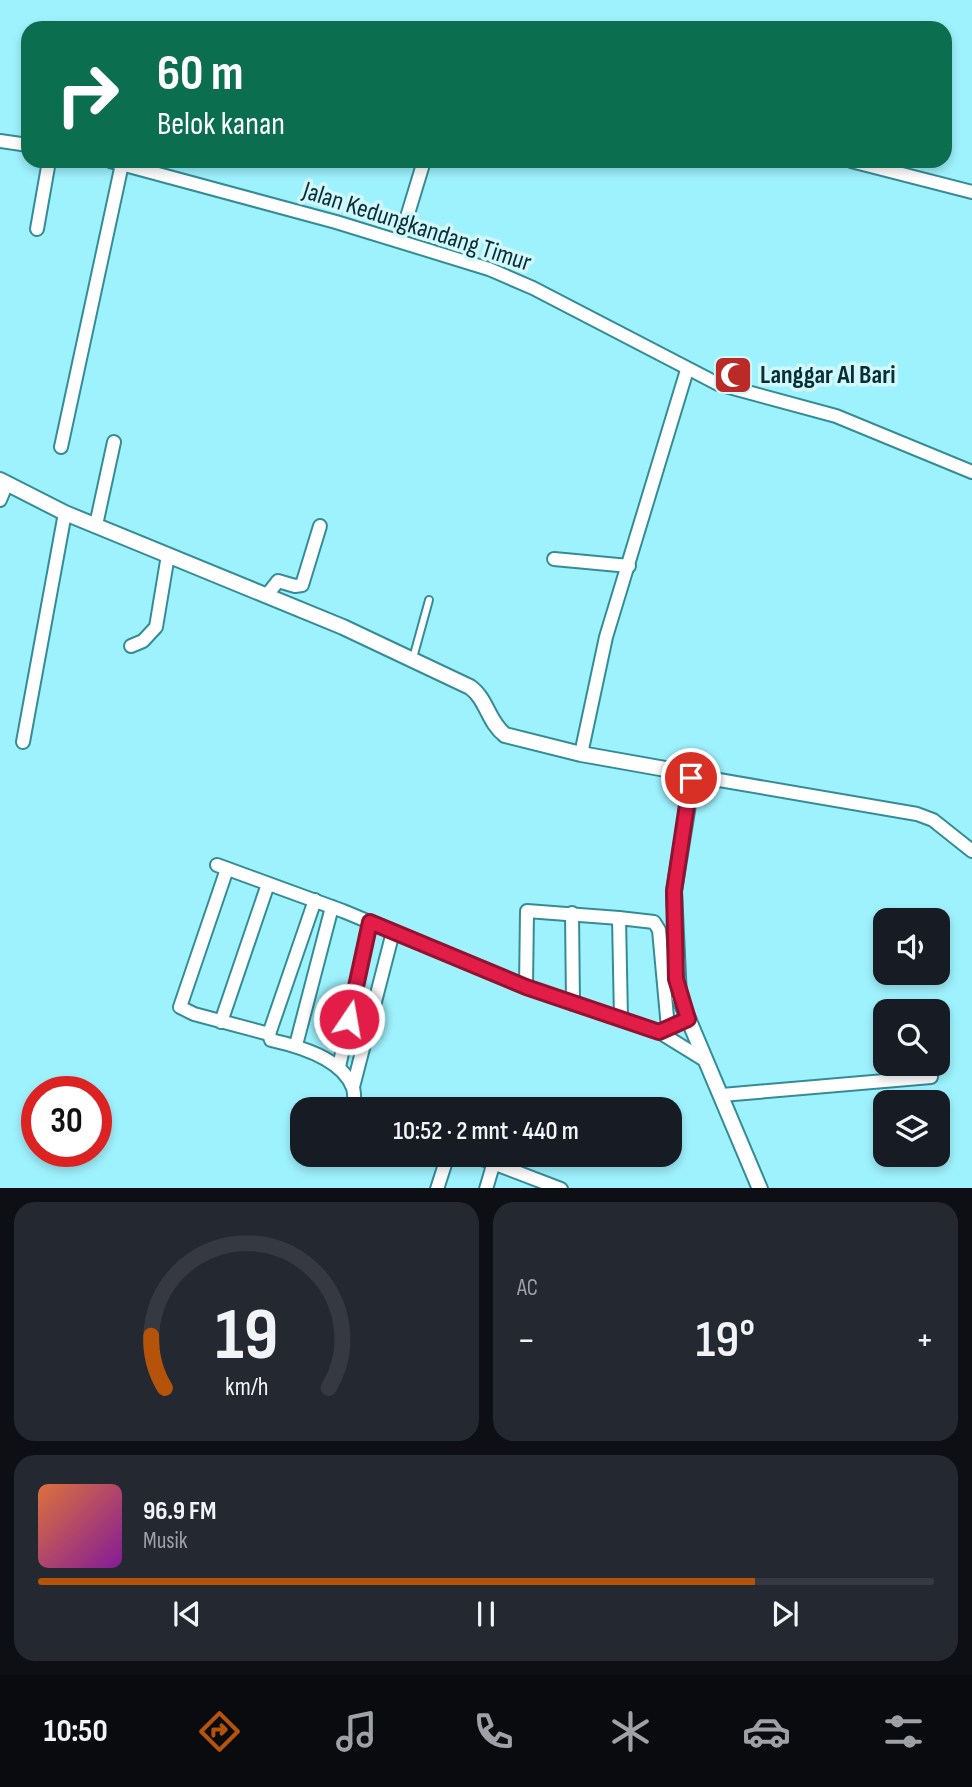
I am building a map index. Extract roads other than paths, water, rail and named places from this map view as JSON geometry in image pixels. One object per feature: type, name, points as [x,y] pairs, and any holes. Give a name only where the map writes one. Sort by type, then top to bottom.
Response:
[{"type":"street","points":[[0,141],[21,144]]},
{"type":"street","points":[[37,229],[48,168]]},
{"type":"street","points":[[61,447],[115,168]]},
{"type":"street","name":"Jalan Kedungkandang Timur","points":[[138,168],[400,240],[518,281],[687,370],[753,395],[836,416],[972,472]]},
{"type":"street","points":[[400,240],[422,168]]},
{"type":"street","points":[[878,168],[972,192]]},
{"type":"street","points":[[581,754],[606,636],[687,370]]},
{"type":"street","points":[[96,525],[114,442]]},
{"type":"street","points":[[0,500],[3,482],[65,513],[267,595],[412,660],[477,692],[497,729],[505,735],[581,754],[683,771],[690,775],[917,814],[933,820],[972,851]]},
{"type":"street","points":[[23,742],[65,513]]},
{"type":"street","points":[[267,595],[278,581],[295,586],[302,585],[320,526]]},
{"type":"street","points":[[131,646],[143,640],[156,627],[167,555]]},
{"type":"street","points":[[554,559],[629,566]]},
{"type":"street","points":[[690,775],[692,780],[674,891],[676,979],[688,1019],[760,1188]]},
{"type":"street","points":[[269,1034],[221,1022],[180,1007],[222,867],[315,900],[526,987],[621,1019],[664,1030],[706,1061]]},
{"type":"street","points":[[221,1022],[268,884]]},
{"type":"street","points":[[315,900],[269,1034],[271,1040],[296,1045],[339,1067],[353,1087]]},
{"type":"street","points":[[296,1045],[332,907]]},
{"type":"street","points":[[526,987],[526,912],[572,913],[654,922],[658,927],[664,1030]]},
{"type":"street","points":[[572,913],[573,1004]]},
{"type":"street","points":[[619,918],[621,1019]]},
{"type":"street","points":[[339,1067],[370,922]]},
{"type":"street","points":[[353,1097],[353,1087],[393,932]]},
{"type":"street","points":[[664,1030],[688,1019]]},
{"type":"street","points":[[722,1095],[931,1077]]},
{"type":"street","points":[[437,1188],[444,1167]]},
{"type":"street","points":[[486,1188],[493,1167]]},
{"type":"street","points":[[502,1167],[535,1184],[561,1188]]},
{"type":"lane","points":[[412,660],[429,600]]},
{"type":"place","name":"Langgar Al Bari","points":[[733,375]]}]
